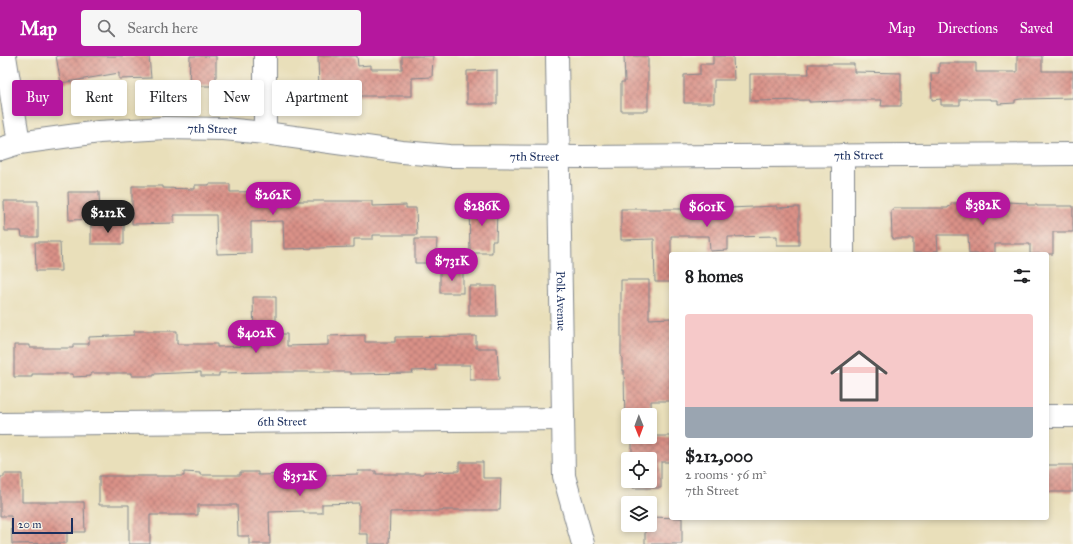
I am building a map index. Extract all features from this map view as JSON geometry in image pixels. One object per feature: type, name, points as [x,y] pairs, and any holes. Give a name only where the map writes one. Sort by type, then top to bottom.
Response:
[{"type":"street","points":[[5,56],[10,146]]},
{"type":"street","points":[[265,56],[265,133]]},
{"type":"street","name":"Polk Avenue","points":[[557,56],[564,476],[583,544]]},
{"type":"street","name":"7th Street","points":[[10,146],[99,132],[165,128],[224,129],[265,133],[402,152],[449,156],[558,157],[1073,154]]},
{"type":"street","points":[[843,155],[843,252]]},
{"type":"street","points":[[1049,416],[1073,416]]},
{"type":"street","name":"6th Street","points":[[0,424],[563,419]]},
{"type":"building","points":[[56,56],[149,56],[151,78],[119,79],[119,73],[71,80],[71,81],[63,83],[63,80],[60,80]]},
{"type":"building","points":[[190,56],[216,56],[216,80],[209,80],[209,86],[201,86],[201,80],[189,80]]},
{"type":"building","points":[[318,56],[357,56],[358,66],[371,65],[371,69],[402,69],[402,56],[433,56],[432,77],[412,78],[412,96],[362,96],[362,80],[319,80]]},
{"type":"building","points":[[624,56],[648,56],[648,111],[621,111],[621,82],[625,82]]},
{"type":"building","points":[[713,56],[733,56],[734,80],[714,80],[714,103],[684,103],[684,75],[700,74],[700,64],[713,64]]},
{"type":"building","points":[[1017,56],[1042,56],[1042,71],[1073,71],[1073,98],[1021,99],[1015,100],[1015,103],[998,104],[998,100],[991,99],[960,99],[960,105],[941,105],[941,99],[932,100],[931,73],[939,73],[939,63],[976,63],[976,72],[1017,72]]},
{"type":"building","points":[[808,64],[854,64],[854,72],[901,73],[901,106],[881,106],[882,100],[809,102],[809,100],[750,101],[750,74],[809,74]]},
{"type":"building","points":[[497,70],[497,104],[467,104],[467,71]]},
{"type":"building","points":[[230,184],[230,192],[293,191],[293,201],[372,201],[372,206],[406,205],[406,208],[416,208],[417,235],[373,235],[373,239],[354,239],[354,247],[284,249],[283,221],[251,222],[251,253],[217,254],[216,215],[174,215],[174,223],[132,224],[132,186],[163,186],[163,188],[195,189],[195,185]]},
{"type":"building","points":[[68,192],[99,192],[100,219],[69,220]]},
{"type":"building","points":[[4,201],[38,201],[38,237],[22,237],[21,231],[5,231]]},
{"type":"building","points":[[469,202],[492,202],[492,211],[497,213],[496,241],[492,241],[492,253],[470,253]]},
{"type":"building","points":[[1007,202],[1027,203],[1027,205],[1037,206],[1073,206],[1073,232],[1053,232],[1053,254],[1049,254],[1049,252],[1030,252],[1030,244],[995,244],[995,252],[969,252],[968,235],[937,235],[938,251],[913,252],[913,239],[893,239],[892,237],[891,210],[893,210],[893,208],[948,208],[951,206],[951,203],[967,203],[968,206],[1007,206]]},
{"type":"building","points":[[777,206],[777,208],[799,207],[799,245],[777,245],[777,236],[728,237],[728,250],[710,251],[709,236],[671,236],[671,252],[669,252],[669,282],[655,282],[654,239],[621,240],[621,209],[705,209]]},
{"type":"building","points":[[91,223],[124,223],[124,244],[91,244]]},
{"type":"building","points":[[415,239],[437,239],[436,263],[415,263]]},
{"type":"building","points":[[35,242],[60,242],[61,271],[36,271]]},
{"type":"building","points":[[440,270],[463,270],[463,293],[440,293]]},
{"type":"building","points":[[621,280],[649,280],[649,319],[669,318],[669,401],[651,401],[651,408],[625,408],[624,370],[622,370]]},
{"type":"building","points":[[469,286],[496,286],[497,316],[469,316]]},
{"type":"building","points":[[253,297],[276,297],[276,334],[287,334],[287,346],[328,345],[328,336],[365,335],[365,342],[395,342],[395,337],[476,336],[476,348],[497,348],[499,380],[470,380],[470,365],[435,365],[436,370],[412,371],[413,373],[350,374],[350,372],[268,372],[219,373],[219,376],[201,376],[201,372],[154,374],[154,376],[132,376],[132,373],[91,373],[91,376],[73,377],[73,374],[32,374],[32,377],[14,377],[14,345],[30,345],[30,348],[73,348],[73,344],[89,344],[89,337],[134,335],[134,331],[177,331],[177,344],[217,344],[217,347],[254,346]]},
{"type":"building","points":[[657,436],[669,436],[669,462],[661,462],[661,488],[657,488],[657,452],[632,452],[632,444],[657,444]]},
{"type":"building","points":[[459,462],[483,462],[483,478],[501,478],[500,510],[390,512],[389,544],[368,544],[368,534],[359,534],[359,503],[322,504],[322,513],[304,513],[304,511],[269,512],[270,544],[249,544],[249,536],[238,536],[237,505],[198,505],[198,515],[150,515],[150,544],[129,544],[129,505],[99,505],[99,476],[184,476],[184,472],[200,473],[200,475],[240,475],[240,472],[258,472],[258,475],[303,474],[303,472],[321,472],[321,475],[359,474],[358,471],[376,471],[376,474],[424,474],[424,472],[459,471]]},
{"type":"building","points":[[1049,465],[1073,465],[1073,492],[1049,492]]},
{"type":"building","points":[[4,474],[22,474],[22,502],[84,502],[85,532],[67,532],[67,543],[12,544],[11,516],[0,516],[0,477],[4,477]]},
{"type":"building","points":[[657,517],[669,518],[669,520],[682,520],[682,544],[645,544],[645,532],[657,532]]}]
